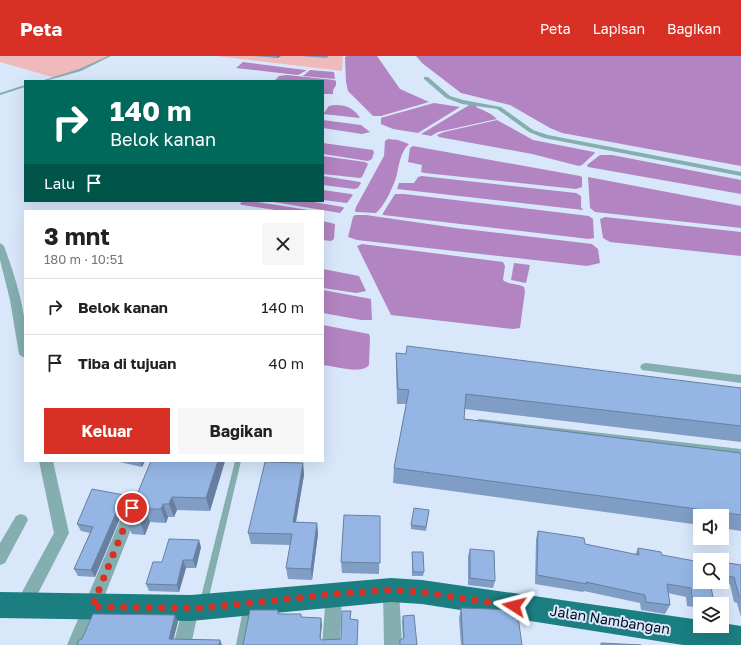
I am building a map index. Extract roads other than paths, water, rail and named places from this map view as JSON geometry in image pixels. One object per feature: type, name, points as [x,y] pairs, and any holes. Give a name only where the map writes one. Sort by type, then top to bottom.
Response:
[{"type":"main road","name":"Jalan Nambangan","points":[[12,606],[197,608],[334,594],[391,590],[422,592],[741,640]]},
{"type":"street","points":[[426,78],[448,97],[462,102],[499,108],[532,130],[546,137],[741,174]]},
{"type":"street","points":[[0,246],[12,280],[24,348]]},
{"type":"street","points":[[646,367],[741,379]]},
{"type":"street","points":[[12,606],[62,533],[46,462]]},
{"type":"street","points":[[76,645],[138,494]]},
{"type":"street","points":[[0,558],[21,520]]},
{"type":"street","points":[[391,590],[393,645]]},
{"type":"street","points":[[331,645],[334,594]]},
{"type":"street","points":[[182,645],[197,608]]},
{"type":"lane","points":[[45,80],[80,70],[110,56]]},
{"type":"lane","points":[[0,94],[24,86]]},
{"type":"lane","points":[[480,421],[741,451]]},
{"type":"lane","points":[[197,608],[238,462]]},
{"type":"lane","points":[[240,645],[248,603]]}]
